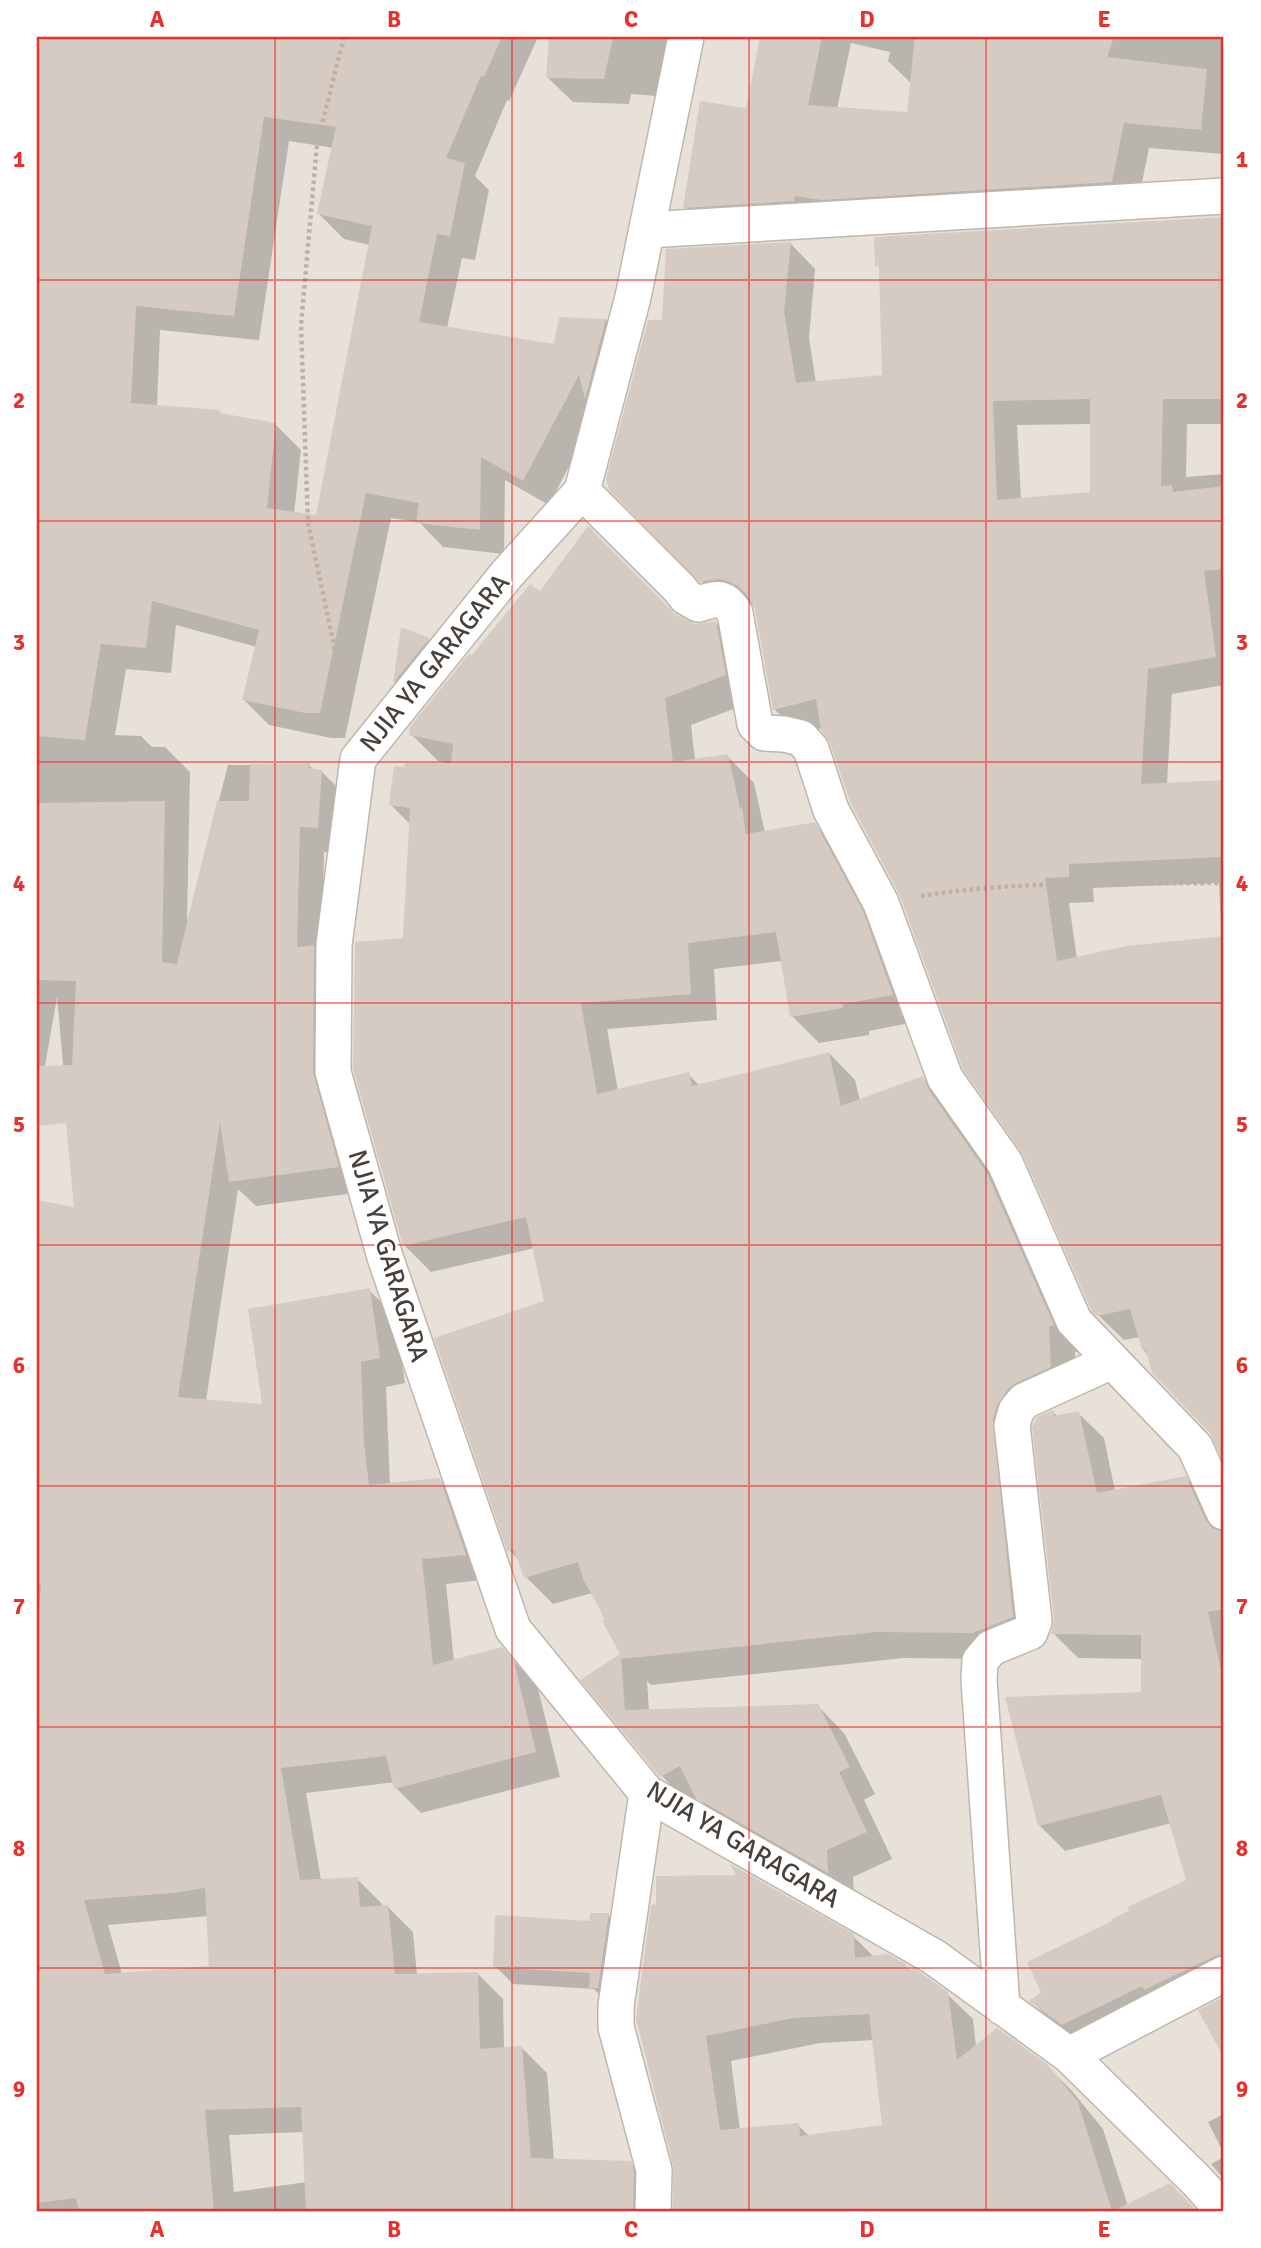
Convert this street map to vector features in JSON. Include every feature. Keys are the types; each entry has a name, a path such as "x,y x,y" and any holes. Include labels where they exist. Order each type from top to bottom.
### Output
{"street":[{"name":"NJIA YA GARAGARA","path":"686,37 633,297 582,491 507,574 358,759 334,945 333,1072 385,1257 513,1629 648,1793 934,1957 1069,2055 1224,2211"},
{"path":"647,230 1224,197"},
{"path":"582,491 686,597 698,604 718,598 729,603 735,613 755,724 764,733 801,738 811,749 831,810 881,903 946,1078 1005,1163 1074,1321 1195,1447 1224,1512"},
{"path":"1002,2007 979,1680 980,1661 991,1648 1030,1632 1034,1621 1012,1425 1024,1401 1112,1361"},
{"path":"648,1793 616,2007 616,2027 654,2170 653,2211"},
{"path":"1069,2055 1224,1974"}],"path":[{"path":"344,37 317,144 300,325 308,523 358,759"},
{"path":"881,903 952,891 1045,885 1224,883"}],"shaded area":[{"path":"37,37 1224,37 1224,2211 37,2211"}],"building":[{"path":"37,37 502,37 484,77 481,76 446,158 465,163 450,236 437,234 419,322 554,344 559,317 606,319 585,399 579,375 523,481 481,457 480,530 416,523 419,503 366,493 320,713 305,713 242,700 259,630 152,601 146,648 101,644 85,740 37,736","holes":["264,117 336,127 317,214 372,226 316,515 267,508 276,423 220,413 220,410 131,403 136,306 234,316"]},
{"path":"549,37 613,37 604,79 546,78"},
{"path":"760,37 822,37 808,105 907,112 915,37 1114,37 1107,57 1207,69 1201,130 1124,123 1112,182 822,200 795,196 794,201 683,208 700,101 746,108"},
{"path":"1224,217 1224,399 1163,399 1161,486 1172,485 1173,492 1224,486 1224,569 1204,571 1216,657 1148,669 1141,784 1224,780 1224,857 1069,864 1069,877 1045,878 1057,961 1127,946 1224,936 1224,1463 1210,1433 1152,1373 1130,1309 1097,1316 1091,1310 1023,1155 963,1069 900,896 850,802 830,743 821,730 816,699 773,710 755,609 747,595 728,581 718,579 699,582 609,490 606,478 648,320 662,320 666,249 791,242 784,312 796,383 882,375 879,266 875,266 874,237","holes":["1090,399 1090,492 997,500 993,401"]},
{"path":"588,526 675,614 695,624 716,621 726,675 665,698 673,762 728,754 746,834 815,822 863,911 893,995 843,1004 843,1008 790,1017 776,932 688,943 691,994 581,1003 597,1094 689,1072 692,1086 829,1052 841,1106 923,1076 929,1090 987,1173 1054,1325 1049,1326 1051,1367 1009,1388 997,1405 993,1420 1013,1617 973,1633 876,1632 622,1659 621,1656 625,1710 818,1704 850,1767 839,1772 867,1832 827,1850 828,1873 696,1798 680,1766 660,1777 580,1680 620,1654 602,1621 605,1619 583,1579 578,1562 524,1578 514,1550 507,1551 434,1338 544,1301 526,1217 403,1246 353,1069 355,942 403,938 410,808 389,805 394,766 404,767 405,763 451,763 453,744 409,735 410,727 530,584 540,591"},
{"path":"401,627 430,638 393,683"},
{"path":"310,763 309,768 322,770 318,828 300,827 297,947 314,945 313,1072 339,1167 229,1182 220,1122 178,1397 262,1404 248,1309 370,1288 380,1358 361,1362 364,1443 369,1485 440,1478 466,1555 422,1559 433,1665 502,1647 514,1662 536,1752 394,1789 386,1756 281,1768 300,1880 358,1877 360,1907 388,1905 395,1974 478,1972 480,2049 522,2046 531,2158 631,2161 634,2172 633,2211 306,2211 301,2107 205,2110 214,2211 79,2211 76,2198 37,2203 37,1632 41,1585 37,1585 37,1200 74,1207 66,1123 37,1126 37,1066 72,1065 76,981 37,980 37,803 165,801 162,962 177,964 217,801 249,801 250,764","holes":["205,1888 209,1966 105,1974 84,1900"]},
{"path":"1053,1410 1054,1416 1079,1411 1097,1493 1186,1476 1206,1521 1213,1529 1224,1532 1224,1609 1208,1612 1224,1683 1224,1954 1144,1990 1142,1986 1062,2025 1029,2001 1041,1992 1027,1962 1112,1921 1111,1919 1129,1911 1128,1907 1186,1880 1161,1795 1038,1826 1005,1697 1141,1692 1141,1635 1051,1634 1054,1619 1032,1427 1037,1417"},
{"path":"730,1864 854,1934 855,1958 887,1954 906,1964 907,1971 915,1969 948,1992 957,2060 997,2028 1047,2064 1078,2102 1112,2211 673,2211 673,2165 636,2019 651,1905 656,1904 656,1876 736,1875","holes":["869,2014 882,2125 800,2136 799,2123 720,2130 706,2036 793,2018"]},
{"path":"590,1913 609,1913 598,1988 589,1988 590,1973 493,1967 495,1915 590,1921"},
{"path":"1224,1997 1224,2058 1198,2010"},
{"path":"1170,2183 1197,2211 1113,2211"}]}
